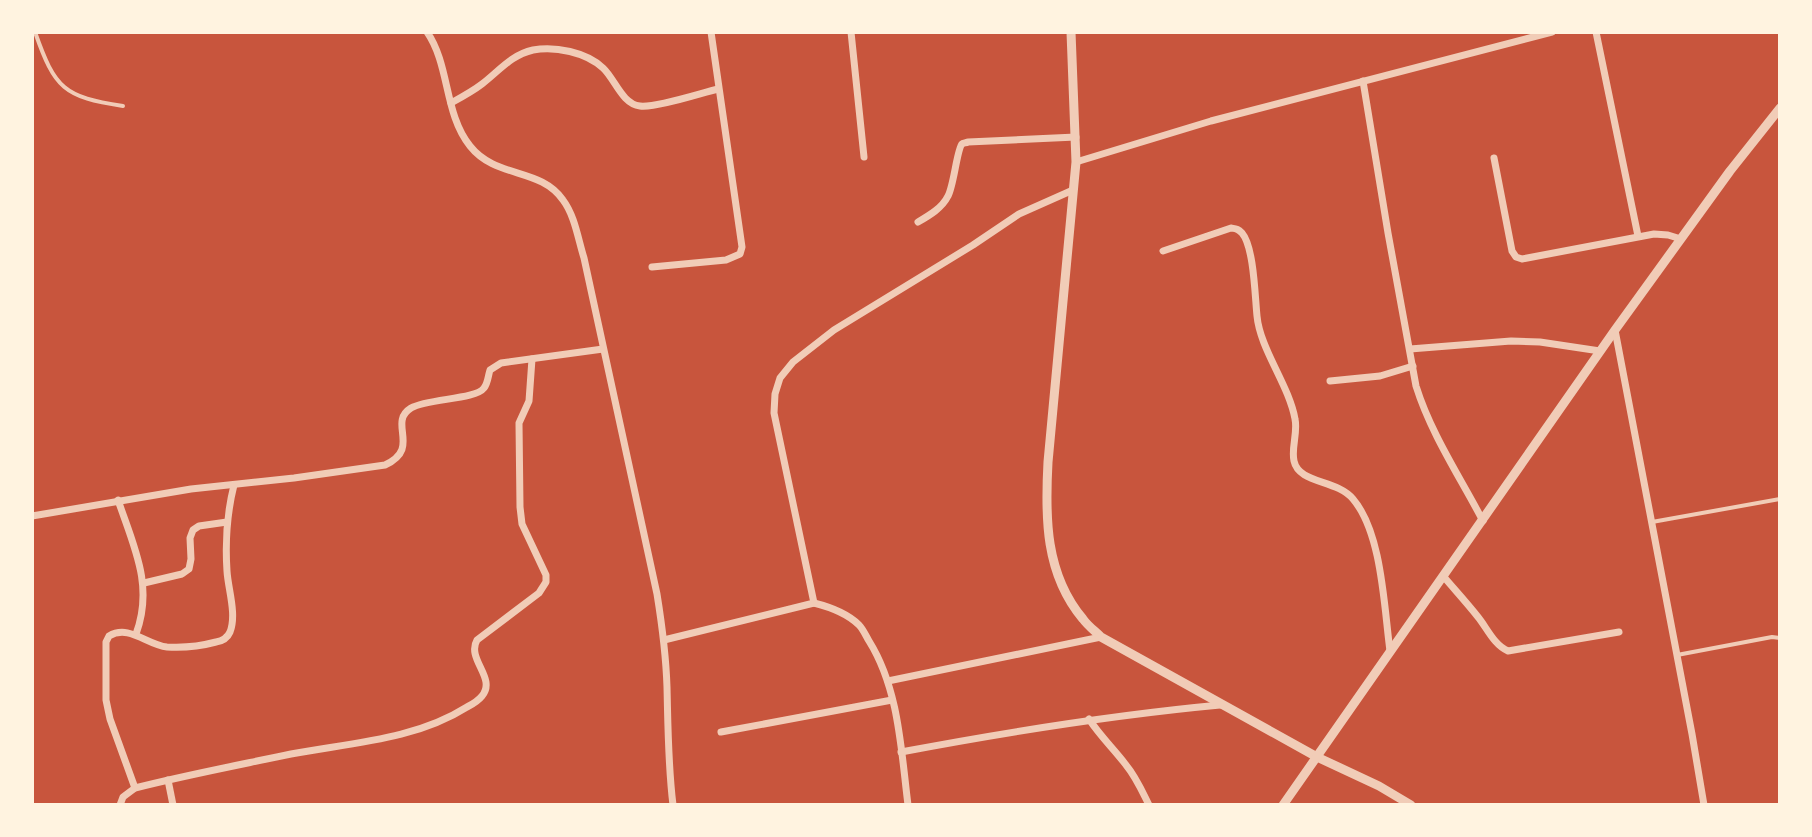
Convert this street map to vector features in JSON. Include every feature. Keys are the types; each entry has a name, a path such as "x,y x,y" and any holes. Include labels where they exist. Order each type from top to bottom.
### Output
{"street":[{"path":"427,32 437,51 451,103 467,143 479,157 494,166 548,185 564,201 573,222 584,258 657,594 664,640 673,805"},
{"path":"652,267 726,260 740,254 742,247 711,32"},
{"path":"851,32 864,157"},
{"path":"1071,32 1076,162 1045,508 1048,538 1066,592 1082,618 1101,637 1220,705 1411,805"},
{"path":"1076,162 1211,121 1534,34 1552,32"},
{"path":"1596,32 1638,236"},
{"path":"451,103 485,82 512,59 532,50 556,49 578,54 602,67 628,102 638,107 718,89"},
{"path":"1363,81 1388,233 1422,406 1483,521"},
{"path":"1283,805 1600,351 1730,171 1780,108"},
{"path":"918,222 937,210 947,199 954,183 962,144 1076,137"},
{"path":"1494,158 1512,251 1516,257 1522,259 1654,234 1681,239"},
{"path":"814,603 774,413 780,378 793,362 834,330 1019,214 1073,190"},
{"path":"1163,251 1231,228 1243,234 1253,269 1260,332 1296,422 1294,462 1298,471 1307,477 1337,486 1352,497 1362,511 1377,556 1390,653"},
{"path":"1615,330 1704,805"},
{"path":"1410,349 1511,341 1600,351"},
{"path":"32,516 118,500 385,465 400,455 404,446 401,421 409,409 478,392 487,384 494,366 603,349"},
{"path":"120,805 123,797 135,788 245,763 404,733 434,724 481,698 487,684 475,656 474,644 539,593 546,582 546,575 522,524 520,507 519,423 529,401 532,359"},
{"path":"1330,381 1380,376 1413,366"},
{"path":"135,788 106,700 106,642 114,633 136,634 166,647 209,644 226,638 231,625 227,522 234,485"},
{"path":"118,500 144,583 142,619 136,634"},
{"path":"144,583 182,574 189,569 193,530 199,526 227,522"},
{"path":"1444,577 1502,649 1508,651 1619,632"},
{"path":"664,640 814,603 833,608 859,625 888,681 908,805"},
{"path":"888,681 1101,637"},
{"path":"721,732 892,700"},
{"path":"901,752 1089,719 1220,705"},
{"path":"1089,719 1131,772 1149,805"},
{"path":"168,780 173,805"}],"lane":[{"path":"33,32 51,72 61,85 83,99 123,106"},
{"path":"1652,522 1780,499"},
{"path":"1677,655 1780,638"}]}
